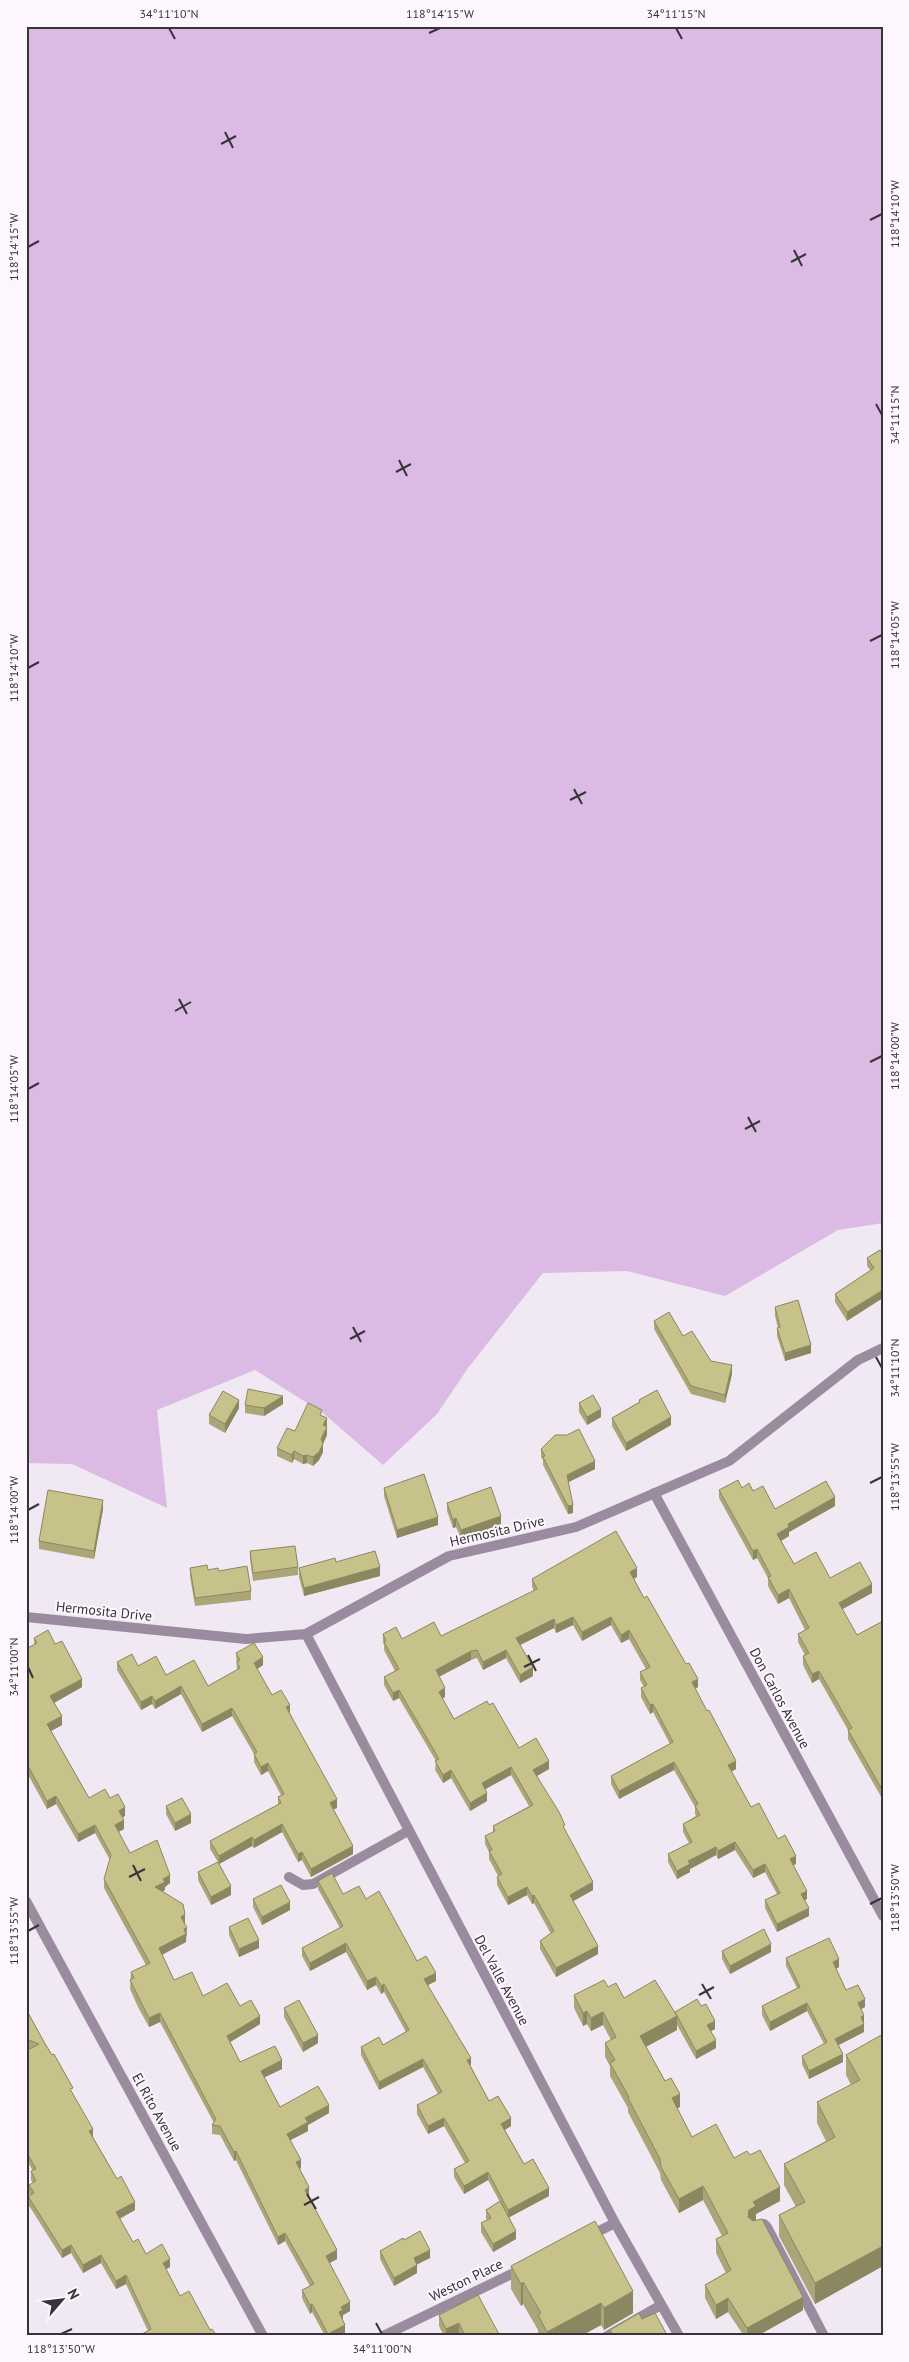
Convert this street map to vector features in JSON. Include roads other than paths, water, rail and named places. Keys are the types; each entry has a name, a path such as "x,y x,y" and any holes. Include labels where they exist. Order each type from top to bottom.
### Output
{"street":[{"name":"Hermosita Drive","path":"26,1617 246,1640 306,1634 449,1556 576,1527 729,1461 858,1360 883,1348"},
{"name":"Don Carlos Avenue","path":"654,1493 883,1916"},
{"name":"Del Valle Avenue","path":"306,1634 615,2223 679,2336"},
{"path":"289,1877 303,1885 313,1884 408,1831"},
{"name":"El Rito Avenue","path":"26,1901 263,2336"},
{"path":"580,2240 615,2223"},
{"path":"754,2228 764,2224 767,2227 824,2336"},
{"name":"Weston Place","path":"383,2336 535,2262"},
{"path":"607,2336 661,2305"}]}
